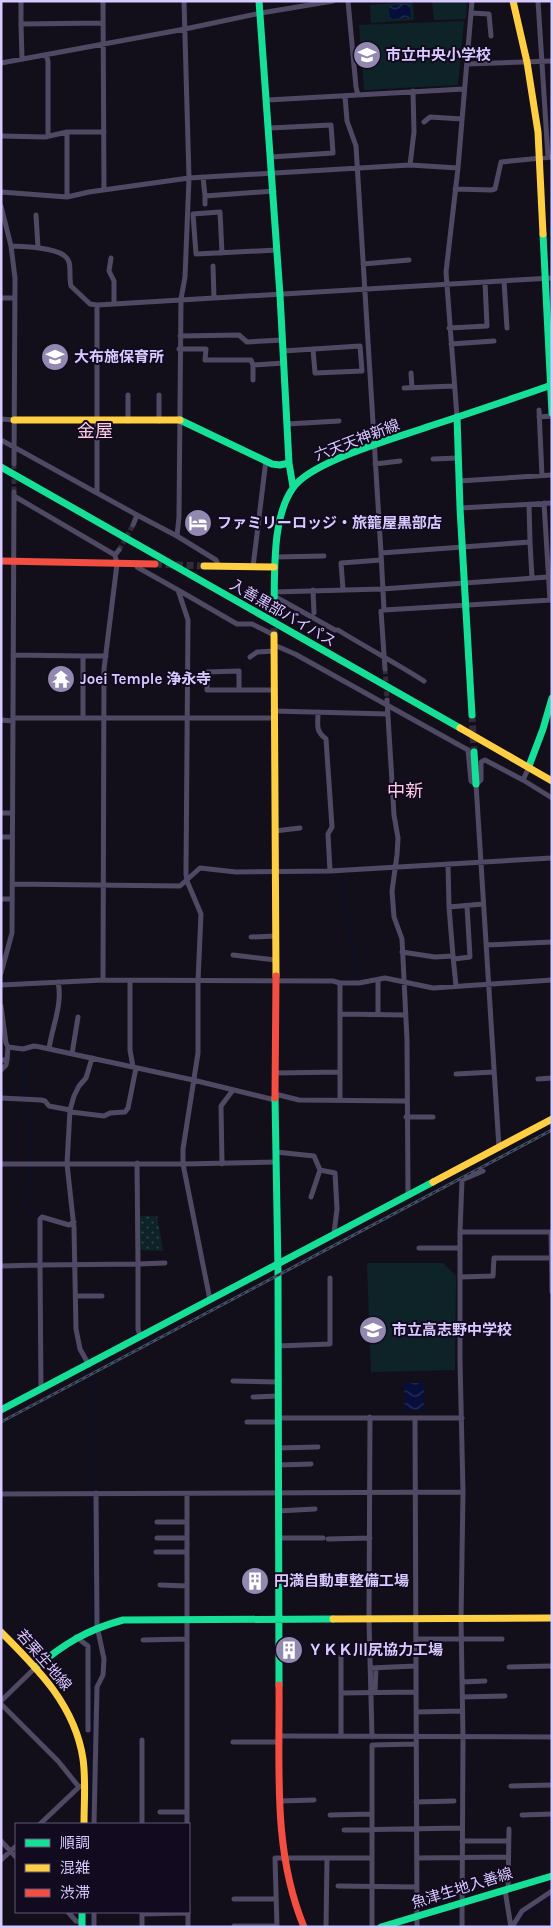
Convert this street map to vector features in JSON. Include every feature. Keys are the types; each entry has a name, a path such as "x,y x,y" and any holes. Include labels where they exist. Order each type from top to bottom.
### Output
{"main road":[{"path":"259,1 262,13 270,128 289,463 293,487"},
{"path":"513,1 527,62 538,132 548,278 552,414"},
{"name":"六天天神新線","path":"274,606 274,557 280,517 293,487 315,469 349,454 551,385"},
{"path":"457,417 460,508 472,715"},
{"path":"14,420 179,420 280,466 289,463"},
{"name":"入善黒部バイパス","path":"1,467 377,682 529,766 552,781"},
{"path":"1,561 155,564"},
{"path":"204,566 274,567"},
{"path":"274,635 280,1824 283,1858 297,1911 304,1927"},
{"path":"529,766 552,698"},
{"path":"474,752 476,784"},
{"path":"1,1410 552,1119"},
{"path":"36,1668 75,1636 97,1626 122,1620 552,1618"},
{"name":"若栗生地線","path":"1,1632 36,1668 60,1697 76,1730 83,1759 84,1823"},
{"name":"魚津生地入善線","path":"381,1927 552,1876"}],"street":[{"path":"21,1 22,59"},
{"path":"103,1 104,190"},
{"path":"177,536 179,517 179,349 181,299 185,277 189,178 184,1"},
{"path":"1,63 333,1"},
{"path":"348,1 358,95"},
{"path":"457,417 446,285 472,1"},
{"path":"456,189 495,189 501,162 550,157 538,1"},
{"path":"471,13 489,14 491,36"},
{"path":"21,24 103,23"},
{"path":"46,55 48,61 48,136"},
{"path":"467,64 552,61"},
{"path":"268,100 464,89"},
{"path":"410,166 414,132 413,92"},
{"path":"544,93 552,92"},
{"path":"345,96 347,121 356,146 358,168 381,553 384,610 381,611 385,670"},
{"path":"424,122 430,117 462,119"},
{"path":"270,128 331,125 333,153 271,157"},
{"path":"1,136 48,136 67,132 104,132"},
{"path":"67,132 67,197"},
{"path":"1,192 67,197 189,178 410,166 458,168"},
{"path":"203,178 205,204"},
{"path":"205,196 274,191"},
{"path":"1,206 11,246 15,278 14,464"},
{"path":"222,253 220,212 193,214 196,254 222,253 277,250"},
{"path":"36,215 38,248"},
{"path":"11,246 38,248 63,254 69,260 71,286 90,304 97,305 548,278"},
{"path":"111,258 110,270 114,281 114,304"},
{"path":"363,264 409,260"},
{"path":"213,266 214,298"},
{"path":"504,281 507,328"},
{"path":"449,328 487,326 485,282"},
{"path":"1,298 14,298"},
{"path":"97,305 97,492"},
{"path":"180,336 239,335 247,342 282,340"},
{"path":"451,344 494,341"},
{"path":"283,351 312,349 360,346 362,371 316,373 312,349"},
{"path":"179,349 206,349 205,360 251,360 253,380"},
{"path":"253,365 284,363"},
{"path":"411,373 412,388"},
{"path":"404,388 454,386"},
{"path":"128,395 128,420"},
{"path":"158,421 159,395"},
{"path":"539,410 542,476"},
{"path":"539,417 552,414"},
{"path":"1,420 14,420"},
{"path":"287,424 339,421"},
{"path":"1,440 137,516 177,536 216,560 219,566"},
{"path":"433,460 458,458"},
{"path":"253,567 266,460"},
{"path":"375,464 400,462"},
{"path":"459,481 552,475"},
{"path":"1,973 12,933 14,494 117,552 106,656 103,980"},
{"path":"460,508 552,502"},
{"path":"384,610 551,600 544,503"},
{"path":"529,504 532,578"},
{"path":"133,525 137,516"},
{"path":"381,553 530,542"},
{"path":"274,557 324,556"},
{"path":"343,589 341,563 381,560"},
{"path":"137,564 137,567 184,592 237,624 252,624 274,635"},
{"path":"274,594 313,590 382,589 548,577"},
{"path":"178,590 188,620 187,881 201,914 198,980 198,1053 183,1149 184,1164 210,1300"},
{"path":"313,590 314,613"},
{"path":"274,594 384,658 400,665 424,681"},
{"path":"250,657 257,652 274,648 295,654 387,703 438,735 468,750 471,781 476,784"},
{"path":"14,655 106,656"},
{"path":"83,656 83,718"},
{"path":"239,690 239,671 208,672 207,690 239,690 274,690"},
{"path":"387,703 394,815 398,838 398,855 392,891 394,917 402,939 406,1015 408,1194"},
{"path":"1,720 83,718 188,719 318,712 388,714"},
{"path":"318,712 317,729 326,739 332,827 328,834 330,871"},
{"path":"476,784 482,780 481,762 485,760 552,798"},
{"path":"523,780 529,766"},
{"path":"476,784 499,1148"},
{"path":"1,813 12,813"},
{"path":"275,831 300,828"},
{"path":"1,837 12,837"},
{"path":"12,884 180,886 200,868 236,872 330,871 552,858"},
{"path":"448,864 449,907 456,986"},
{"path":"1,899 12,899"},
{"path":"449,907 483,904"},
{"path":"402,952 435,957 470,957 467,906"},
{"path":"251,937 276,936"},
{"path":"486,945 552,942"},
{"path":"233,955 276,960"},
{"path":"1,985 103,980 333,981 360,984 385,978 433,988 552,980"},
{"path":"378,980 378,1014"},
{"path":"1,1098 46,1101 49,1106 104,1116 110,1113 125,1112 128,1108 135,1067 130,1050 130,981"},
{"path":"49,1049 58,1010 60,989 58,982"},
{"path":"340,983 340,1100"},
{"path":"1,1006 6,1044 8,1046 4,1060 6,1065 1,1070"},
{"path":"340,1014 406,1015"},
{"path":"72,1054 78,1017"},
{"path":"8,1046 23,1049 34,1046 233,1090 275,1097 299,1100 406,1100"},
{"path":"89,1365 80,1349 76,1330 74,1222 67,1164 70,1111 76,1091 86,1078 92,1058"},
{"path":"276,1073 340,1072"},
{"path":"456,1074 494,1072"},
{"path":"538,1078 552,1078"},
{"path":"222,1164 221,1106 233,1090"},
{"path":"406,1117 433,1117"},
{"path":"276,1152 314,1156 320,1170 311,1197"},
{"path":"1,1164 222,1164 276,1162"},
{"path":"137,1163 138,1329 140,1336"},
{"path":"320,1170 335,1173 337,1210 334,1234"},
{"path":"462,1927 463,1737 461,1619 463,1492 460,1232 462,1180 483,1171"},
{"path":"41,1390 40,1219 69,1225 74,1222"},
{"path":"460,1232 551,1232 552,1292"},
{"path":"419,1248 460,1248"},
{"path":"460,1276 493,1276 494,1258 551,1258"},
{"path":"1,1266 165,1263"},
{"path":"278,1346 330,1344 330,1278"},
{"path":"76,1296 102,1296"},
{"path":"233,1381 278,1382"},
{"path":"253,1397 278,1396"},
{"path":"247,1422 370,1417 462,1418"},
{"path":"370,1417 369,1620 373,1668 372,1737"},
{"path":"415,1418 417,1927"},
{"path":"278,1448 318,1447"},
{"path":"278,1465 311,1464"},
{"path":"1,1494 463,1492"},
{"path":"94,1823 96,1687 103,1675 104,1659 97,1626 96,1493"},
{"path":"187,1494 188,1823"},
{"path":"278,1511 315,1509"},
{"path":"157,1522 187,1522"},
{"path":"157,1538 187,1538"},
{"path":"279,1538 370,1538"},
{"path":"156,1552 187,1552"},
{"path":"279,1580 308,1580"},
{"path":"160,1586 187,1586"},
{"path":"75,1636 88,1646 88,1730"},
{"path":"416,1639 502,1639"},
{"path":"143,1640 187,1640"},
{"path":"341,1656 341,1736"},
{"path":"373,1668 416,1666"},
{"path":"509,1667 552,1666"},
{"path":"36,1668 1,1702 82,1786 41,1823"},
{"path":"462,1682 486,1681"},
{"path":"341,1693 416,1692"},
{"path":"462,1697 505,1696"},
{"path":"416,1712 462,1711"},
{"path":"76,1730 95,1729"},
{"path":"233,1742 341,1736 552,1737"},
{"path":"142,1740 142,1823"},
{"path":"372,1927 372,1744 416,1744"},
{"path":"511,1786 552,1785"},
{"path":"280,1800 314,1800"},
{"path":"416,1802 454,1800"},
{"path":"160,1812 187,1812"},
{"path":"330,1815 372,1814"},
{"path":"522,1815 552,1814"},
{"path":"344,1830 462,1828"},
{"path":"509,1829 507,1890 512,1927"},
{"path":"1,1841 15,1856"},
{"path":"462,1841 508,1841"},
{"path":"1,1860 15,1847"},
{"path":"417,1858 508,1857"},
{"path":"234,1926 277,1927 276,1858 372,1858"},
{"path":"326,1927 327,1858"},
{"path":"338,1886 416,1887"},
{"path":"512,1927 522,1911 552,1891"},
{"path":"234,1899 276,1899"},
{"path":"69,1913 76,1921 82,1924"},
{"path":"94,1913 94,1927"},
{"path":"142,1927 142,1913 188,1913 188,1927"}],"green space":[{"path":"432,1 467,1 466,19 434,20"},
{"path":"413,2 414,20 371,23 370,5"},
{"path":"464,21 458,85 364,90 359,25"},
{"path":"139,1216 157,1216 163,1251 140,1250"},
{"path":"367,1263 443,1263 456,1276 455,1370 371,1372"}],"water":[{"path":"410,4 411,18 390,19 389,6"},
{"path":"404,1383 424,1383 424,1410 405,1410"}],"waterway":[{"path":"339,876 359,980"},
{"path":"22,1052 23,1096"},
{"path":"24,1100 32,1132 31,1163"},
{"path":"31,1167 25,1204 30,1210 44,1215"},
{"path":"74,1330 76,1341"},
{"path":"80,1354 85,1364"},
{"path":"88,1369 93,1380 92,1492"},
{"path":"92,1496 94,1627"},
{"path":"90,1823 94,1633"},
{"path":"516,1925 524,1914 552,1896"},
{"path":"89,1913 89,1927"}],"tunnel":[{"path":"14,464 14,492"},
{"path":"119,550 133,525"},
{"path":"155,564 204,566"},
{"path":"274,606 274,635"},
{"path":"385,669 387,700"},
{"path":"472,715 474,752"}],"railway":[{"path":"1,1422 552,1130"}],"traffic: fast":[{"path":"259,1 280,295 289,463 293,487"},
{"path":"543,234 552,413"},
{"path":"274,606 276,545 281,514 293,488 303,478 317,469 356,451 552,385"},
{"path":"457,417 460,508 472,715"},
{"path":"180,420 272,464 289,463"},
{"path":"1,467 460,728"},
{"path":"529,766 552,698"},
{"path":"474,752 476,784"},
{"path":"275,1098 278,1271 279,1685"},
{"path":"1,1410 433,1182"},
{"path":"35,1668 76,1639 98,1628 123,1620 333,1619"},
{"path":"381,1927 552,1876"},
{"path":"82,1913 82,1927"}],"traffic: slow":[{"path":"513,1 527,62 538,132 543,234"},
{"path":"14,420 180,420"},
{"path":"204,566 274,567"},
{"path":"274,635 276,976"},
{"path":"460,728 552,781"},
{"path":"433,1182 552,1119"},
{"path":"333,1619 552,1618"},
{"path":"1,1632 41,1674 72,1721 83,1759 85,1783 84,1823"}],"traffic: jam":[{"path":"1,561 155,564"},
{"path":"275,1098 276,976"},
{"path":"279,1685 279,1777 282,1838 294,1898 304,1927"}],"place":[{"name":"市立中央小学校","path":"367,55"},
{"name":"大布施保育所","path":"55,357"},
{"name":"ファミリーロッジ・旅籠屋黒部店","path":"198,523"},
{"name":"Joei Temple 浄永寺","path":"61,679"},
{"name":"市立高志野中学校","path":"373,1330"},
{"name":"円満自動車整備工場","path":"255,1581"},
{"name":"ＹＫＫ川尻協力工場","path":"289,1650"}],"district":[{"name":"金屋","path":"95,431"},
{"name":"中新","path":"405,791"}]}
